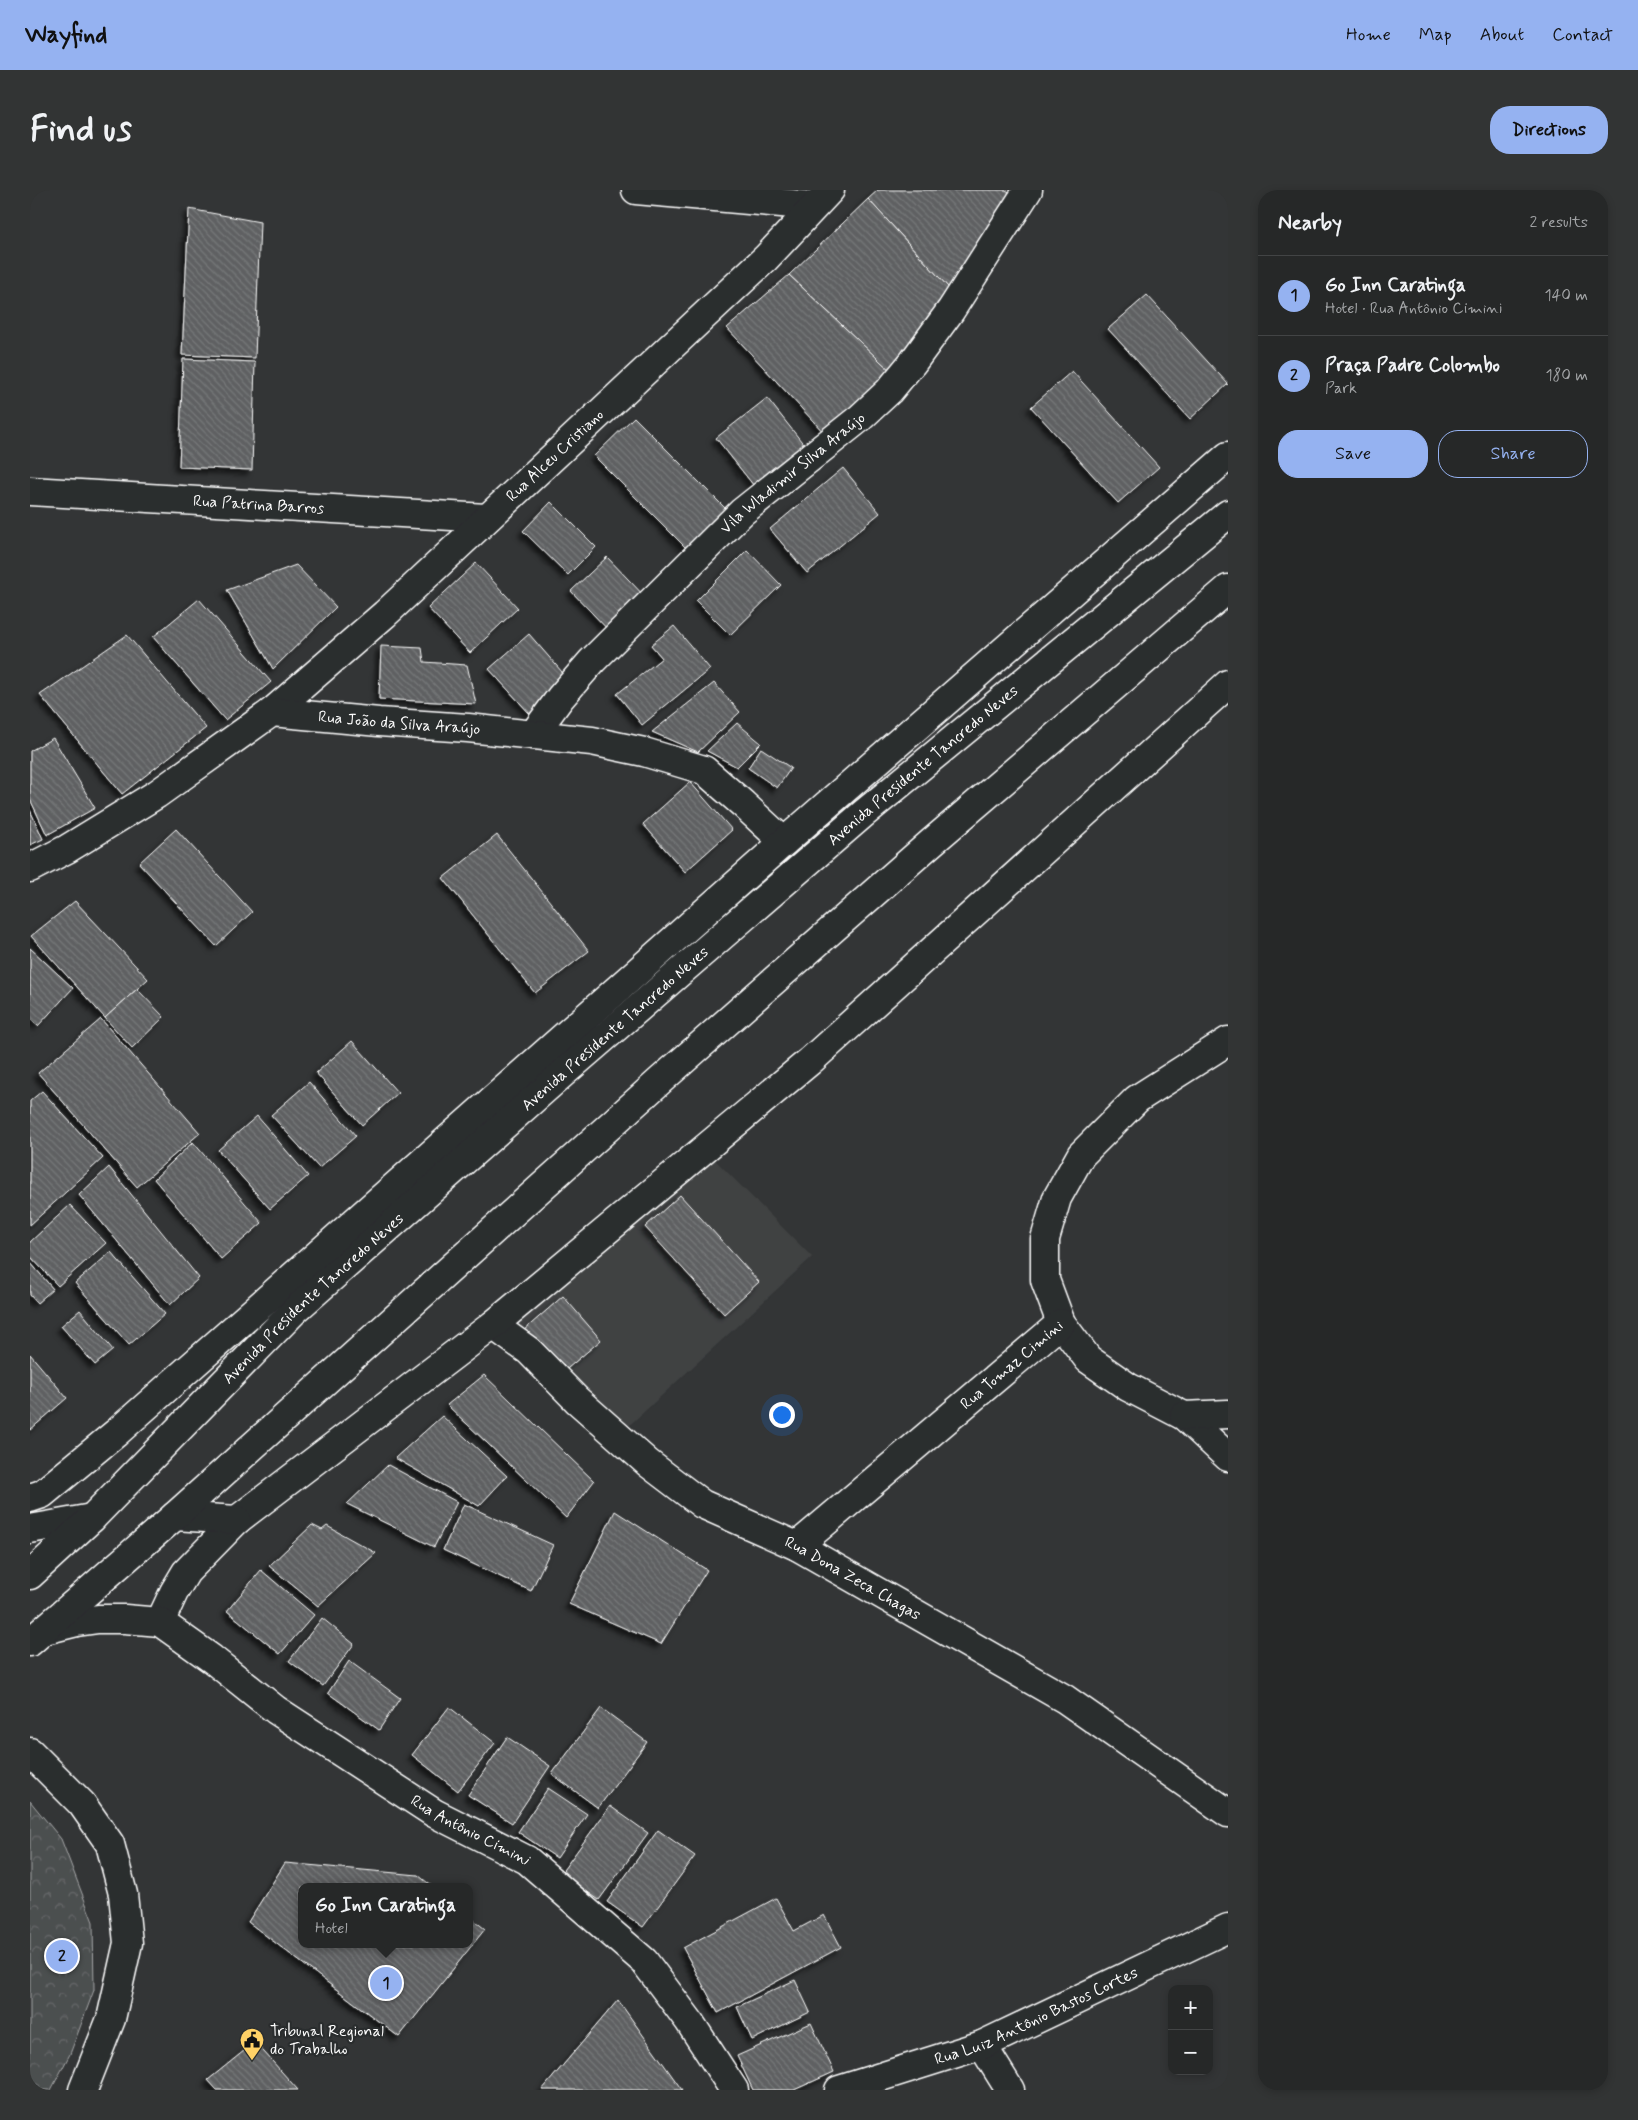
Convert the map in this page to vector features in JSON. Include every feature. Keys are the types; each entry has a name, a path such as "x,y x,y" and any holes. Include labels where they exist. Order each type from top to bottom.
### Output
{"main road":[{"path":"636,190 822,198"},
{"name":"Vila Wladimir Silva Araújo","path":"532,735 560,698 592,661 742,512 860,418 889,391 951,310 1028,190"},
{"name":"Rua Alceu Cristiano","path":"272,712 385,614 766,258 822,198"},
{"name":"Avenida Presidente Tancredo Neves","path":"30,1498 42,1494 116,1433 784,842 1228,456"},
{"name":"Rua Patrina Barros","path":"30,491 486,518"},
{"name":"Avenida Presidente Tancredo Neves","path":"30,1575 92,1518 295,1310 538,1095 863,814 1228,514"},
{"path":"37,1636 175,1516 677,1066 932,842 1228,589"},
{"path":"37,1636 77,1622 98,1619 160,1622 186,1572 237,1520 493,1325 810,1061 1228,684"},
{"path":"30,868 67,849 157,794 272,712"},
{"name":"Rua João da Silva Araújo","path":"272,712 468,728 592,741 644,752 704,770 784,842"},
{"path":"1061,1323 1044,1280 1045,1239 1057,1198 1080,1155 1137,1099 1228,1041"},
{"name":"Rua Tomaz Cimini","path":"797,1546 1061,1323 1088,1359 1128,1387 1184,1416 1228,1457"},
{"name":"Rua Dona Zeca Chagas","path":"493,1325 528,1350 577,1400 648,1464 702,1504 797,1546 1065,1699 1228,1813"},
{"path":"1184,1416 1228,1414"},
{"path":"175,1516 237,1520"},
{"path":"30,1529 92,1518"},
{"name":"Rua Antônio Cimini","path":"160,1622 212,1659 276,1710 434,1813 527,1860 644,1961 689,2021 734,2090"},
{"path":"32,1754 82,1804 110,1844 123,1894 128,1943 111,2019 83,2090"},
{"name":"Rua Luiz Antônio Bastos Cortes","path":"840,2090 982,2044 1228,1928"},
{"path":"982,2044 1010,2090"}],"shaded area":[{"path":"696,1141 812,1257 609,1444 498,1323"}],"green space":[{"path":"30,1801 61,1839 93,1922 94,1990 70,2054 51,2090 30,2090"}],"building":[{"path":"878,190 1006,190 1017,197 958,298 868,199"},
{"path":"868,199 958,298 897,377 789,275"},
{"path":"189,209 260,222 255,358 182,355"},
{"path":"789,275 897,377 826,435 727,328"},
{"path":"1147,295 1228,384 1190,419 1108,329"},
{"path":"183,359 255,362 252,470 179,467"},
{"path":"1072,371 1159,467 1118,503 1031,407"},
{"path":"767,398 809,451 758,491 716,438"},
{"path":"634,417 732,515 692,554 594,456"},
{"path":"843,468 880,513 807,573 770,529"},
{"path":"551,502 596,547 568,575 523,531"},
{"path":"747,550 781,585 730,635 696,601"},
{"path":"607,557 649,601 613,635 571,591"},
{"path":"476,563 518,608 470,653 428,608"},
{"path":"296,565 336,607 273,669 227,590"},
{"path":"199,599 271,682 225,720 153,637"},
{"path":"674,626 710,669 642,725 617,694 662,658 651,645"},
{"path":"529,634 569,680 530,714 489,669"},
{"path":"127,635 206,728 122,794 40,695"},
{"path":"381,646 422,648 424,662 467,665 476,704 379,699"},
{"path":"714,683 740,712 698,752 652,732"},
{"path":"737,723 761,743 737,767 707,751"},
{"path":"53,738 95,808 47,835 30,799 30,751"},
{"path":"761,748 791,768 777,788 748,768"},
{"path":"690,782 732,830 685,872 643,824"},
{"path":"30,810 43,839 30,845"},
{"path":"176,829 252,912 216,946 139,863"},
{"path":"497,835 589,951 535,993 443,878"},
{"path":"75,901 148,979 105,1018 31,936"},
{"path":"30,948 73,988 38,1026 30,1019"},
{"path":"137,989 164,1017 132,1048 105,1018"},
{"path":"101,1019 200,1133 137,1187 38,1073"},
{"path":"352,1041 398,1093 362,1125 316,1073"},
{"path":"309,1082 356,1136 319,1168 271,1115"},
{"path":"42,1091 103,1158 30,1225 30,1101"},
{"path":"257,1116 308,1176 270,1209 218,1150"},
{"path":"193,1142 262,1223 221,1259 154,1179"},
{"path":"109,1167 199,1278 170,1305 79,1195"},
{"path":"680,1195 759,1282 724,1314 645,1227"},
{"path":"70,1205 106,1243 58,1286 30,1256 30,1242"},
{"path":"111,1252 165,1314 129,1345 75,1283"},
{"path":"30,1262 53,1289 37,1303 30,1295"},
{"path":"563,1296 601,1340 561,1374 523,1331"},
{"path":"80,1310 113,1350 95,1365 61,1326"},
{"path":"30,1354 67,1398 30,1430"},
{"path":"484,1375 594,1481 566,1518 447,1405"},
{"path":"442,1416 507,1476 479,1506 395,1458"},
{"path":"388,1465 457,1502 434,1547 347,1504"},
{"path":"464,1504 553,1545 531,1591 443,1550"},
{"path":"615,1511 707,1570 661,1644 569,1604"},
{"path":"312,1525 322,1530 327,1526 376,1553 318,1606 269,1566"},
{"path":"261,1570 314,1615 280,1654 227,1611"},
{"path":"322,1618 354,1644 323,1686 289,1661"},
{"path":"349,1661 400,1698 379,1730 328,1693"},
{"path":"449,1707 495,1743 458,1791 412,1755"},
{"path":"601,1708 647,1742 598,1808 552,1774"},
{"path":"507,1737 550,1766 512,1823 468,1795"},
{"path":"548,1788 587,1814 557,1858 518,1832"},
{"path":"610,1806 648,1833 599,1900 561,1873"},
{"path":"658,1830 695,1856 643,1927 607,1902"},
{"path":"285,1863 418,1875 428,1883 298,1883 298,1948 470,1948 399,2037 248,1922"},
{"path":"776,1898 794,1931 824,1915 841,1947 718,2013 683,1948"},
{"path":"473,1919 485,1929 473,1944"},
{"path":"795,1980 810,2012 752,2040 737,2007"},
{"path":"618,2000 682,2090 542,2090"},
{"path":"811,2023 834,2072 794,2090 753,2090 737,2056"},
{"name":"Tribunal Regional do Trabalho","path":"255,2042 298,2090 217,2090 208,2080"}],"place":[{"name":"Praça Padre Colombo","path":"62,1956"},
{"name":"Go Inn Caratinga","path":"386,1983"},
{"name":"Tribunal Regional do Trabalho","path":"252,2061"}]}
